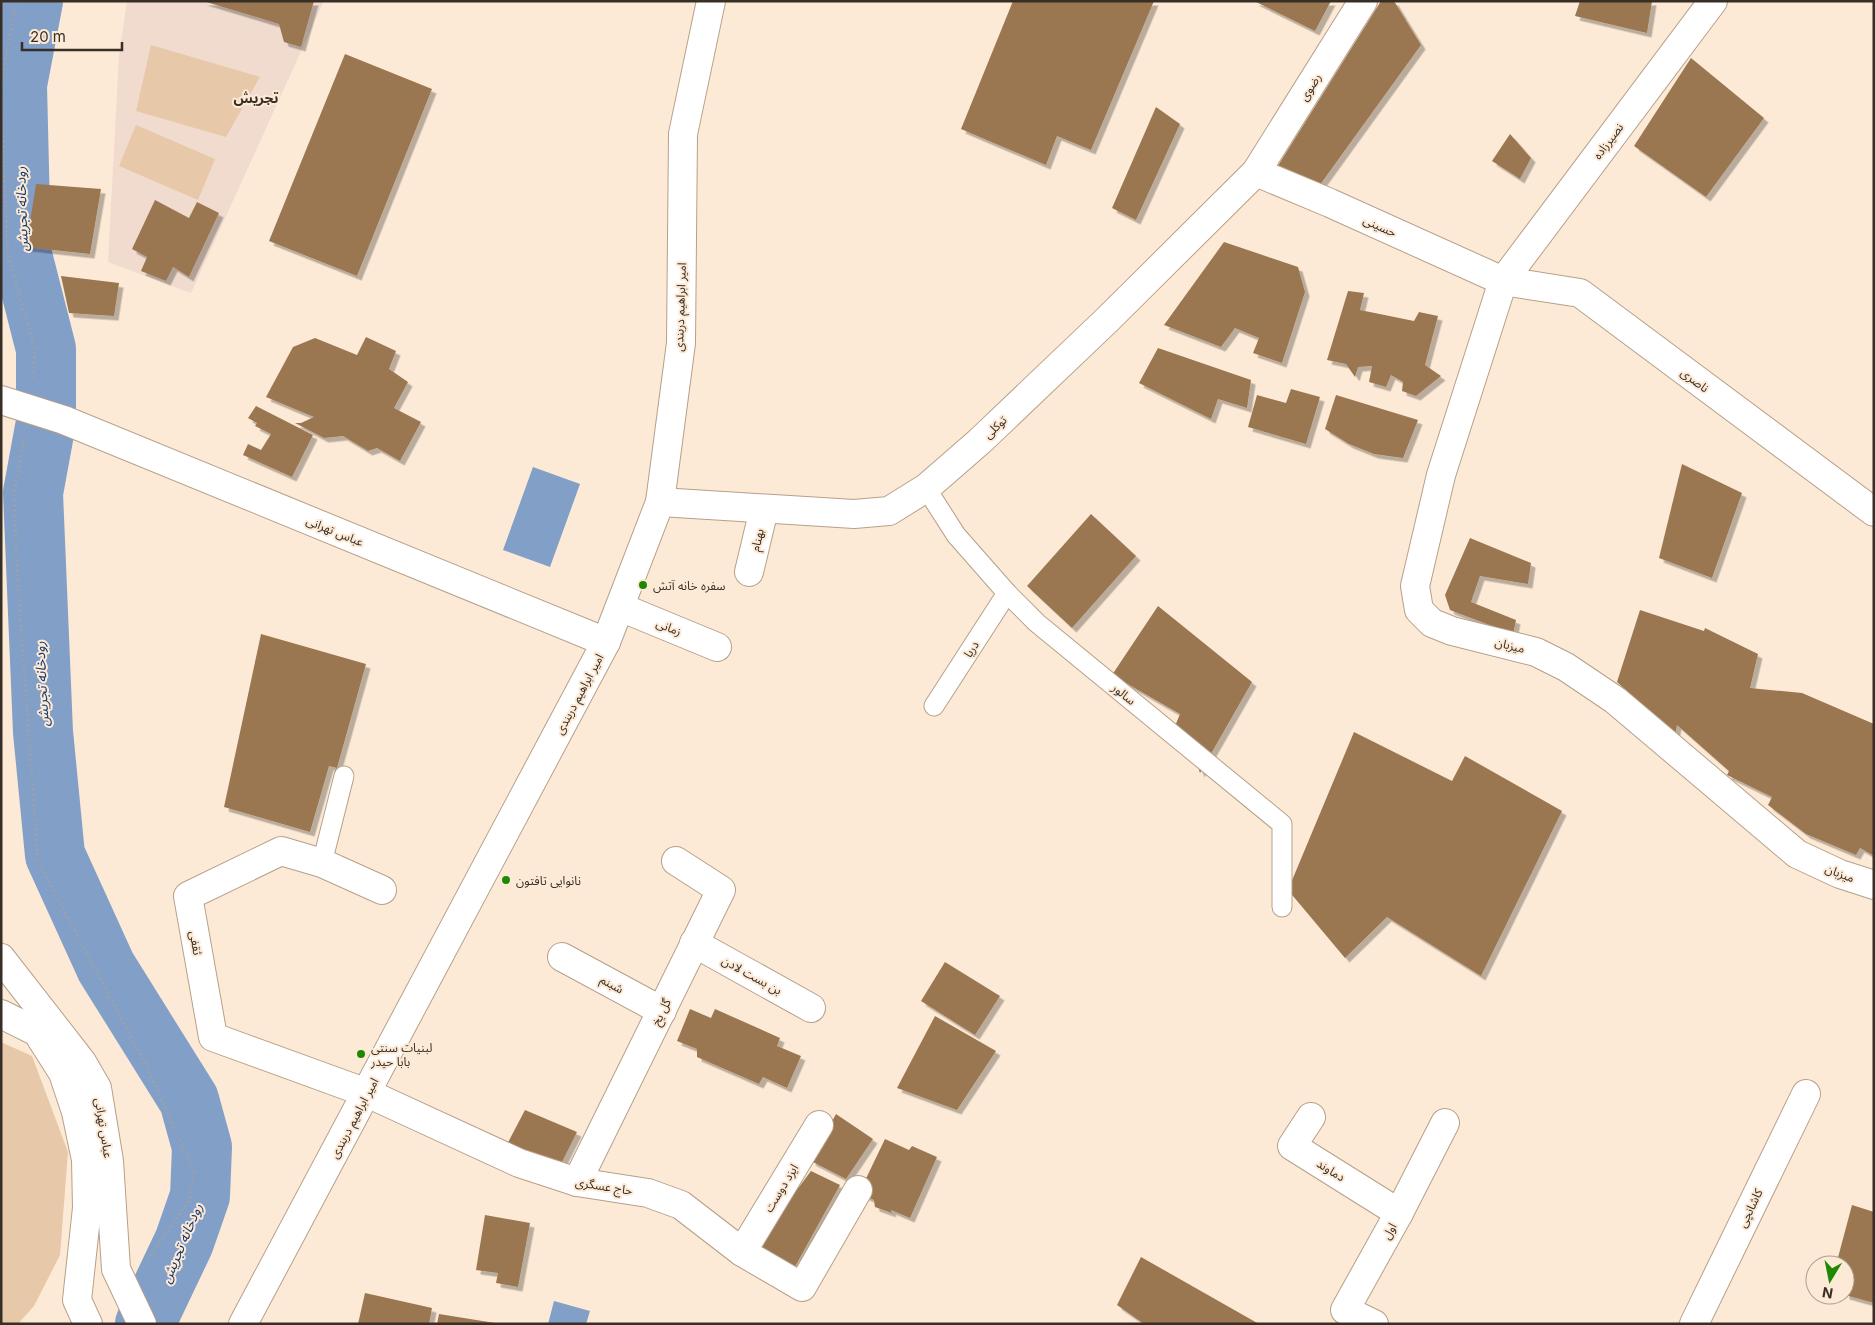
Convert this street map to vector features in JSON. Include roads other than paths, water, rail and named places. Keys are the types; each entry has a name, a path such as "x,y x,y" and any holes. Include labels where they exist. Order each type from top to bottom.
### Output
{"street":[{"name":"امیر ابراهیم دربندی","path":"243,1324 606,642 660,502 681,343 683,134 711,1"},
{"name":"رضوى","path":"1256,172 1363,1"},
{"name":"نصیرزاده","path":"1504,281 1713,1"},
{"name":"توکلی","path":"660,502 854,514 889,511 926,488 980,441 1107,320 1256,172"},
{"name":"حسینی","path":"1256,172 1504,281"},
{"name":"ناصری","path":"1504,281 1580,293 1874,512"},
{"name":"میزبان","path":"1504,281 1441,475 1415,586 1419,610 1432,622 1446,628 1536,652 1566,667 1615,700 1797,854 1840,874 1874,885"},
{"name":"عباس تهرانی","path":"1,400 64,420 606,642"},
{"name":"بهنام","path":"749,572 764,509"},
{"name":"زمانی","path":"620,607 717,646"},
{"name":"ثقفی","path":"367,1093 213,1037 188,896 281,850 322,863 382,890"},
{"name":"گل یخ","path":"577,1182 721,890 676,861"},
{"name":"بن بست لادن","path":"694,943 811,1008"},
{"name":"شبنم","path":"562,956 662,1011"},
{"name":"عباس تهرانی","path":"1,958 82,1062 97,1088 109,1161 116,1269 142,1324"},
{"name":"عباس تهرانی","path":"1,1014 37,1032 63,1073 76,1112 86,1160 87,1208 83,1312"},
{"name":"حاج عسگری","path":"367,1093 519,1163 577,1182 648,1193 681,1205 742,1252 802,1287 858,1190"},
{"name":"کاشانچی","path":"1694,1324 1806,1094"},
{"name":"دماوند","path":"1311,1117 1292,1146 1399,1213"},
{"name":"اول","path":"1374,1324 1345,1310 1399,1213 1445,1123"},
{"name":"ایزد دوست","path":"742,1252 819,1125"}],"lane":[{"name":"سالور","path":"926,488 956,535 1007,593 1037,623 1282,824 1282,907"},
{"name":"دریا","path":"934,706 1007,593"},
{"path":"322,863 344,776"}],"water":[{"path":"533,467 580,484 550,567 503,550"},
{"path":"554,1301 590,1311 586,1324 548,1324"}],"waterway":[{"name":"رودخانه تجریش","path":"33,1 17,85 21,251 46,349 46,422 33,493 43,732 55,855 106,967 189,1100 202,1147 200,1196 184,1242 145,1324"}],"place":[{"name":"سفره خانه آتش","path":"643,585"},
{"name":"نانوایی تافتون","path":"506,880"},
{"name":"لبنیات سنتی بابا حیدر","path":"361,1054"}],"district":[{"name":"تجریش","path":"256,97"}]}
